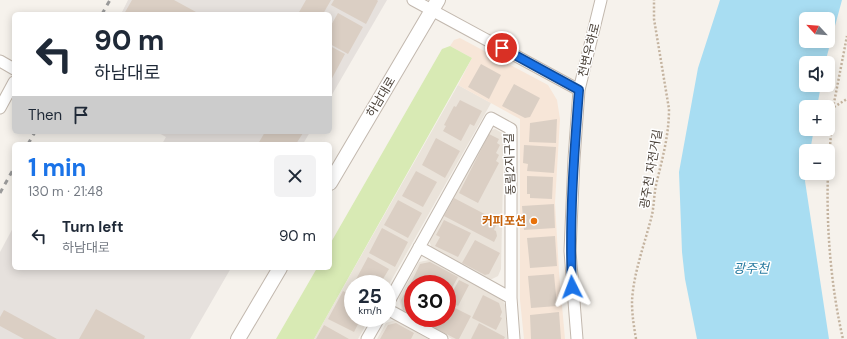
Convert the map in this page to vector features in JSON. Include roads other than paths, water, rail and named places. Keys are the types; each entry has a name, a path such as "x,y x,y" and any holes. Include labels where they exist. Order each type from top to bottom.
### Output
{"street":[{"path":"413,0 435,5 579,90"},
{"name":"천변우하로","path":"577,339 570,251 574,159 579,90 601,0"},
{"name":"하남대로","path":"332,180 435,5"},
{"path":"0,61 12,67"},
{"path":"0,108 12,86"},
{"name":"동림2지구길","path":"396,288 491,118 511,129 511,298 514,339"},
{"path":"419,247 511,298"},
{"path":"238,339 279,270"},
{"path":"396,314 442,339"},
{"path":"368,339 374,327"}],"water":[{"name":"광주천","path":"720,0 842,0 835,26 835,12 799,12 799,48 829,48 827,56 799,56 799,92 820,92 818,100 799,100 799,136 813,136 811,144 799,144 799,180 805,180 829,339 697,339 685,279 682,252 679,172 698,68"}],"railway":[{"path":"103,12 110,0"},
{"path":"29,142 34,134"},
{"path":"0,193 12,172"}],"place":[{"name":"커피포션","path":"534,221"}]}
